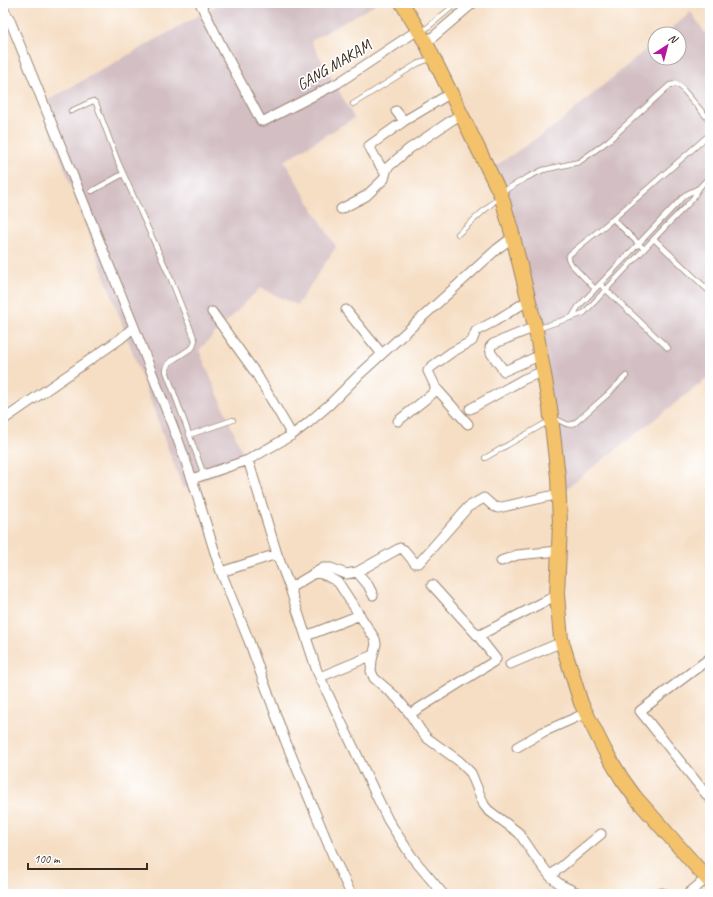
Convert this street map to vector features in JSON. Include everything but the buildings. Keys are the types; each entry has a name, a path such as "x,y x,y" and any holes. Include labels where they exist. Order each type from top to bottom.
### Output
{"main road":[{"path":"402,3 433,57 501,194 513,237 541,355 550,408 559,494 557,595 562,642 581,703 605,751 622,779 635,797 708,880"}],"street":[{"name":"GANG MAKAM","path":"200,3 261,121 264,121 338,83 473,3"},
{"path":"3,9 12,25 134,327 178,440 192,479 221,572 249,641 285,740 334,858 351,894"},
{"path":"386,173 369,146 404,121 451,93"},
{"path":"396,111 404,121"},
{"path":"341,209 366,196 384,179 387,168 409,149 461,114"},
{"path":"192,479 248,460 292,435 327,406 497,249 513,237"},
{"path":"468,424 436,388 428,371 431,367 452,352 472,341 476,331 529,300"},
{"path":"346,310 382,354"},
{"path":"212,312 257,374 292,435"},
{"path":"3,420 120,339 134,327"},
{"path":"535,328 493,344 490,347 491,352 504,371 541,355"},
{"path":"470,409 524,379 544,371"},
{"path":"398,422 432,394 436,388"},
{"path":"248,460 277,554 320,678 388,820 412,857 438,892"},
{"path":"290,588 319,570 331,568 346,574 357,572 400,548 404,550 414,563 419,563 468,506 484,498 493,506 498,508 559,494"},
{"path":"501,561 517,555 559,551"},
{"path":"221,572 277,554"},
{"path":"319,570 338,582 375,639 376,644 371,671 374,678 412,713 421,731 427,738 460,761 471,773 484,805 488,810 519,833 550,876 561,885 580,894"},
{"path":"357,572 366,582 373,595"},
{"path":"412,713 495,661 495,657 478,636 432,585"},
{"path":"478,636 557,595"},
{"path":"306,636 360,615"},
{"path":"510,664 562,642"},
{"path":"320,678 373,655"},
{"path":"710,658 640,711 710,799"},
{"path":"516,746 586,713"},
{"path":"550,876 600,834"},
{"path":"688,894 708,880"}],"lane":[{"path":"421,35 457,3"},
{"path":"353,104 417,64 433,57"},
{"path":"458,234 501,194 526,178 543,170 579,162 608,141 670,85 676,84 680,86 710,121"},
{"path":"72,111 93,101 96,103 123,174 170,276 195,340 193,347 170,362 166,371 204,475"},
{"path":"595,289 571,264 568,256 613,219 710,134"},
{"path":"92,191 123,174"},
{"path":"535,328 584,313 692,200 699,188 710,176"},
{"path":"572,317 578,307 685,195 699,188"},
{"path":"613,219 644,249"},
{"path":"654,239 710,292"},
{"path":"600,284 668,348"},
{"path":"485,458 551,420 558,420 570,426 607,395 626,376"},
{"path":"189,435 233,420"}],"shaded area":[{"path":"221,3 378,3 311,41 354,118 284,161 336,247 297,305 260,288 199,350 246,461 183,489 41,104"},
{"path":"691,12 710,40 710,376 559,494 543,321 491,169 556,125 647,49 647,66 687,66 687,26 674,26"}]}
